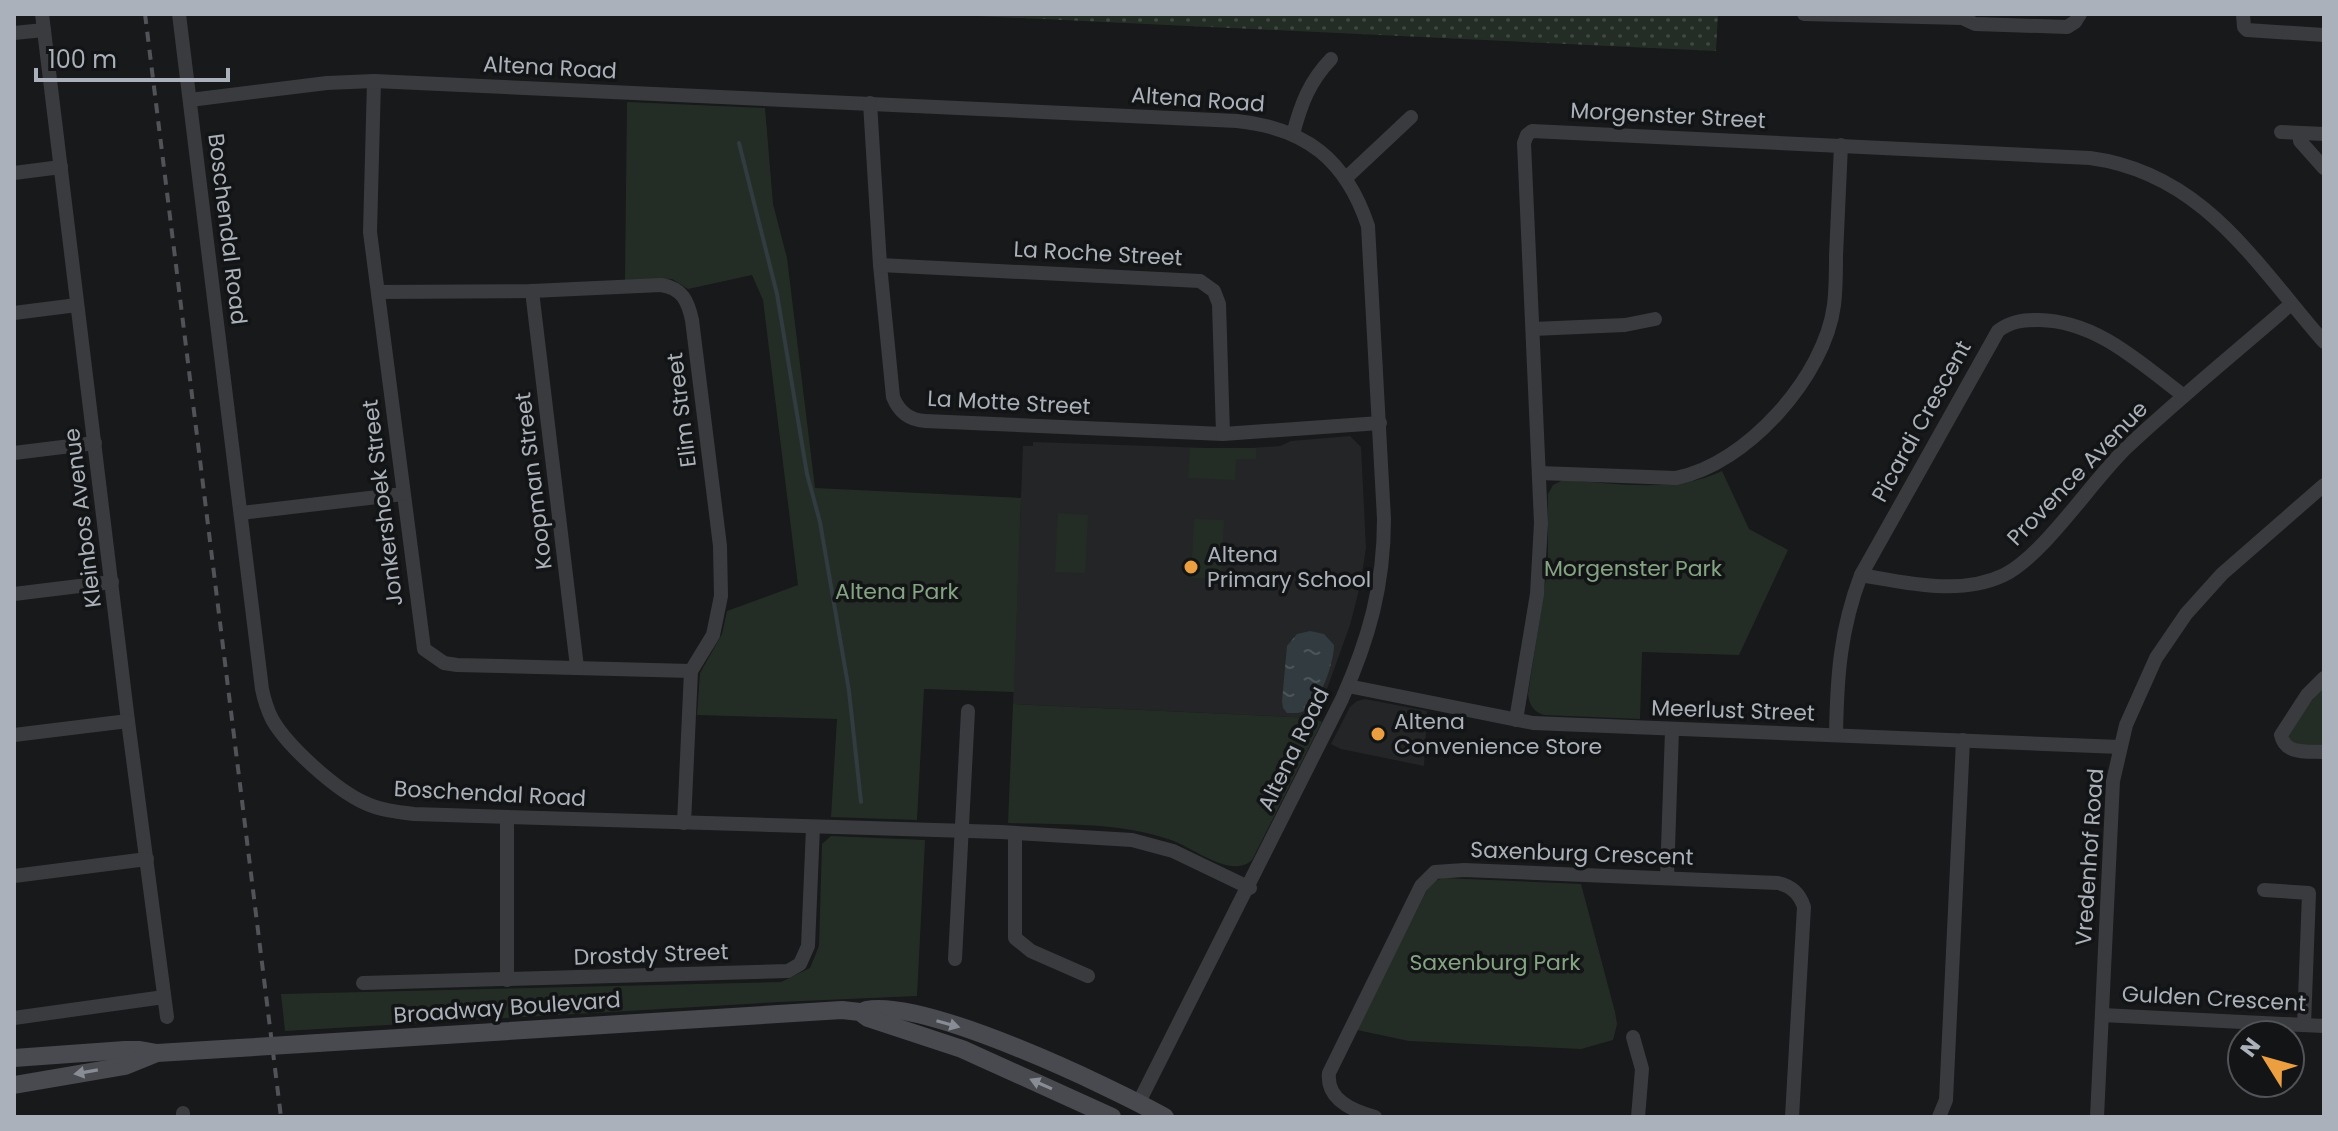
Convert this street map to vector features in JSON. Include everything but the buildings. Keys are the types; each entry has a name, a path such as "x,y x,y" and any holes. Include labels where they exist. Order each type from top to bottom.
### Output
{"main road":[{"name":"Broadway Boulevard","path":"14,1058 140,1050 157,1053 870,1009 966,1029 1139,1102 1165,1117"},
{"name":"Broadway Boulevard","path":"860,1012 868,1018 962,1049 1112,1117"},
{"name":"Broadway Boulevard","path":"14,1085 125,1066 157,1053"}],"street":[{"name":"Kleinbos Avenue","path":"42,14 167,1017"},
{"name":"Boschendal Road","path":"179,14 262,689 266,705 280,731 322,774 350,796 368,805 414,814 1015,833 1144,842 1173,851 1250,888"},
{"path":"1804,14 1962,16 1975,24 2067,27 2080,14"},
{"path":"2243,14 2247,30 2324,35"},
{"path":"14,33 44,30"},
{"path":"1293,134 1303,97 1331,59"},
{"name":"Altena Road","path":"190,100 327,83 374,81 1237,121 1263,124 1293,134 1328,157 1359,199 1368,226 1384,519 1382,577 1372,619 1348,686 1250,888 1139,1102"},
{"name":"Jonkershoek Street","path":"374,81 369,208 424,649 444,663 457,665 691,671"},
{"name":"La Motte Street","path":"870,103 880,265 893,397 901,411 912,418 1223,434 1380,423"},
{"path":"1346,178 1411,117"},
{"name":"Morgenster Street","path":"1516,720 1537,594 1541,523 1524,143 1530,132 2090,158 2141,170 2175,186 2204,208 2324,342"},
{"path":"2281,132 2324,134"},
{"path":"2299,133 2300,141 2324,168"},
{"path":"1539,473 1676,478 1692,475 1723,459 1770,422 1813,363 1828,335 1834,305 1841,145"},
{"path":"14,173 61,167"},
{"name":"La Roche Street","path":"880,265 1200,281 1214,291 1219,304 1223,434"},
{"name":"Elim Street","path":"378,292 532,291 661,285 680,291 690,309 720,546 721,596 713,635 691,671 684,823"},
{"name":"Koopman Street","path":"532,291 577,667"},
{"name":"Provence Avenue","path":"1861,575 1957,587 1977,585 2004,574 2039,547 2126,448 2291,304"},
{"path":"14,313 77,305"},
{"path":"1533,329 1625,325 1655,319"},
{"name":"Picardi Crescent","path":"1836,735 1838,657 1851,601 1861,575 1991,341 2006,325 2024,320 2043,320 2067,323 2091,331 2184,396"},
{"path":"14,453 95,443"},
{"name":"Vredenhof Road","path":"2097,1117 2113,781 2120,747 2143,682 2186,614 2222,574 2324,485"},
{"path":"241,513 403,494"},
{"path":"14,594 112,582"},
{"path":"2324,678 2307,695 2281,735 2283,743 2289,748 2324,752"},
{"name":"Meerlust Street","path":"1348,686 1516,720 1672,730 2120,747"},
{"path":"955,959 968,711"},
{"path":"14,735 128,721"},
{"path":"1667,878 1672,730"},
{"path":"1939,1117 1946,1100 1963,740"},
{"path":"507,817 507,980"},
{"name":"Drostdy Street","path":"363,983 780,973 794,969 804,959 808,946 813,827"},
{"path":"1015,833 1015,938 1031,951 1088,976"},
{"path":"14,876 147,859"},
{"name":"Saxenburg Crescent","path":"1375,1117 1334,1097 1328,1085 1329,1073 1428,877 1435,872 1464,870 1778,883 1791,887 1804,907 1792,1117"},
{"path":"2264,890 2317,893 2305,1019"},
{"path":"14,1018 164,997"},
{"name":"Gulden Crescent","path":"2102,1015 2226,1021"},
{"path":"1633,1037 1642,1069 1638,1117"}],"shaded area":[{"name":"Altena Primary School","path":"1350,436 1361,447 1366,548 1350,625 1313,718 1013,704 1023,446 1033,446 1033,442 1237,449"},
{"path":"1365,699 1427,711 1424,766 1341,749 1331,744 1350,707"}],"green space":[{"path":"936,14 1718,14 1716,51"},
{"name":"Altena Park","path":"627,102 765,108 773,204 787,258 815,488 1021,498 1014,692 924,689 917,820 831,817 837,719 697,715 700,673 722,634 727,611 798,585 763,300 752,275 688,289 672,279 625,280"},
{"path":"1190,448 1256,448 1256,459 1236,459 1235,480 1188,478"},
{"name":"Morgenster Park","path":"1722,471 1749,529 1788,550 1739,655 1642,652 1640,719 1544,715 1537,712 1528,694 1548,565 1548,494 1553,485 1563,480 1664,485 1684,483"},
{"path":"1058,513 1088,515 1085,573 1055,572"},
{"path":"1194,519 1224,520 1221,579 1191,578"},
{"path":"2324,685 2324,747 2298,746 2289,739 2288,731"},
{"path":"1013,704 1313,718 1322,722 1252,860 1233,866 1211,860 1168,839 1130,830 1089,825 1008,823"},
{"path":"831,836 925,840 917,996 285,1031 281,994 781,982 810,968 819,946 822,844"},
{"name":"Saxenburg Park","path":"1443,878 1581,884 1615,1012 1617,1024 1613,1040 1581,1049 1409,1041 1357,1030 1428,888"}],"water":[{"path":"1310,631 1324,634 1334,645 1329,671 1312,705 1302,712 1287,713 1282,701 1287,646 1297,634"}],"waterway":[{"path":"739,143 777,294 807,474 820,522 849,691 861,802"}],"railway":[{"path":"145,14 281,1117"}],"place":[{"name":"Altena Primary School","path":"1191,567"},
{"name":"Altena Convenience Store","path":"1378,734"}]}
